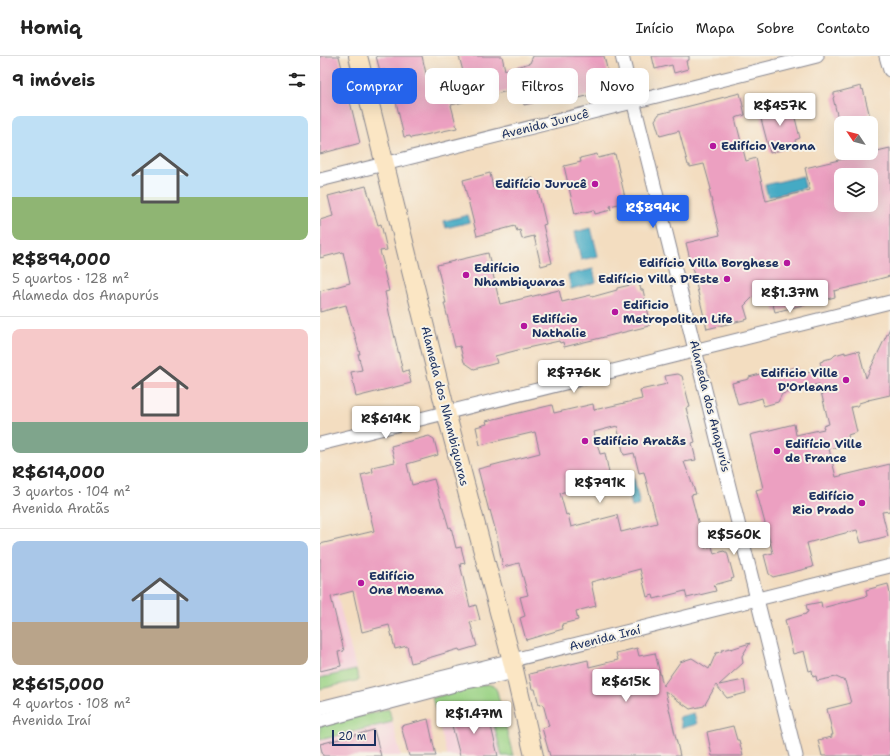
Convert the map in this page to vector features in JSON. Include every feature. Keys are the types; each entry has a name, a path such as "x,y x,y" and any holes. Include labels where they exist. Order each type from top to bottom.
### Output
{"street":[{"name":"Alameda dos Nhambiquaras","path":"358,56 446,412 513,667 534,756"},
{"name":"Alameda dos Anapurús","path":"622,56 625,68"},
{"name":"Avenida Jurucê","path":"649,98 817,56"},
{"path":"886,56 890,70"},
{"name":"Avenida Jurucê","path":"320,180 625,104"},
{"name":"Alameda dos Anapurús","path":"634,104 796,756"},
{"path":"320,444 890,302"},
{"name":"Avenida Iraí","path":"320,708 513,667 758,600 890,566"},
{"path":"320,721 462,684 513,667"}],"shaded area":[{"path":"337,595 359,680 320,689 320,599"},
{"path":"487,684 494,686 497,691 513,756 447,756 432,698"},
{"path":"389,709 401,756 320,756 320,726"}],"green space":[{"path":"356,670 359,680 320,689 320,678"},
{"path":"487,684 494,686 497,691 513,756 502,756 488,702 437,714 432,698"},
{"path":"389,709 392,722 320,740 320,726"}],"water":[{"path":"803,176 805,188 768,197 765,185"},
{"path":"468,215 470,222 446,228 444,221"},
{"path":"591,228 598,256 581,260 575,232"},
{"path":"593,269 596,282 571,289 568,275"},
{"path":"634,478 640,505 632,507 626,480"},
{"path":"694,713 697,724 682,728 679,717"}],"building":[{"path":"320,56 339,56 342,68 332,68 332,104 351,104 360,143 320,154"},
{"path":"376,56 422,56 425,69 425,104 455,104 451,105 457,128 411,138 410,136 404,137 397,104 417,104 417,68 379,68"},
{"path":"459,56 502,56 505,70 507,69 507,91 499,93 499,68 462,68"},
{"path":"533,56 604,56 607,68 586,68 586,96 578,98 578,68 512,68 530,63"},
{"path":"652,56 689,56 689,60 686,61 688,69 674,73 672,65 655,69"},
{"path":"861,86 870,116 837,116 833,98 834,93"},
{"path":"740,93 745,115 735,118 746,161 756,158 766,201 810,190 805,168 839,160 878,160 878,151 890,148 890,276 834,291 835,297 775,312 767,283 744,306 748,319 707,329 686,243 720,235 709,190 711,189 704,164 690,167 690,165 688,165 679,131 660,136 655,120 659,114"},
{"path":"791,102 800,138 795,140 796,146 770,153 759,111"},
{"name":"Edifício Jurucê","path":"597,154 598,158 615,154 626,202 610,206 611,210 595,214 594,210 575,214 564,166 581,162 580,158"},
{"path":"490,173 493,188 533,178 535,186 537,186 546,224 543,225 552,263 541,266 534,236 522,239 520,230 517,231 515,226 477,236 463,180"},
{"path":"366,186 378,225 381,224 387,250 380,251 389,291 385,292 403,372 408,370 411,383 356,397 351,372 362,370 358,354 360,354 346,305 320,312 320,291 350,283 343,252 320,258 320,220 333,216 328,196"},
{"path":"488,253 500,304 559,290 562,302 591,295 592,297 617,290 617,288 639,283 641,290 643,290 651,323 649,323 649,326 564,347 563,342 560,343 559,341 518,350 495,356 497,363 474,369 464,362 460,346 455,347 444,303 446,303 437,265"},
{"path":"890,328 890,395 868,400 859,403 857,406 851,407 857,432 848,435 850,444 829,449 836,477 890,464 890,511 882,512 888,536 861,543 857,530 807,543 813,567 773,577 769,574 764,555 773,553 756,490 763,488 750,435 794,424 796,435 824,429 823,426 829,424 819,384 782,394 778,402 764,406 762,398 738,405 732,383 779,369 780,371 797,367 799,375 822,369 820,362 823,360 845,352 845,354 856,351 859,351 866,378"},
{"path":"678,374 682,376 690,407 686,408 695,442 692,443 696,460 684,462 696,494 691,495 705,548 712,546 714,554 724,551 727,552 734,578 731,579 732,580 714,585 716,591 687,598 685,591 654,599 653,595 647,597 640,569 591,582 596,606 576,611 578,620 562,624 563,629 526,640 520,618 525,616 520,597 528,595 519,563 503,567 496,532 478,469 540,453 535,432 480,445 476,427 487,424 486,421 552,405 554,413 593,404 594,410 642,399 640,390 667,384 665,376","holes":["617,426 624,455 634,453 639,473 644,472 657,523 621,532 617,515 571,527 560,493 574,489 572,482 609,473 605,453 600,454 594,432"]},
{"path":"429,436 434,439 438,455 407,464 412,485 434,479 449,528 451,527 456,548 461,547 465,563 460,564 470,607 476,605 480,620 470,622 477,646 460,651 459,649 411,663 407,646 395,649 389,625 362,632 353,591 331,597 344,651 338,652 341,666 320,671 320,544 374,531 361,475 373,472 372,467 395,462 391,446"},
{"path":"888,584 890,594 890,756 822,756 818,740 832,737 831,735 833,735 827,709 851,703 845,681 836,677 817,681 816,676 813,677 812,670 809,671 804,651 793,654 785,620 806,614 808,612 806,605 821,602 822,608 867,596 866,590"},
{"path":"750,643 742,656 743,663 719,685 744,680 746,693 727,698 716,685 704,706 690,709 665,691 680,756 550,756 542,728 549,726 543,704 539,705 535,689 532,689 529,674 588,660 589,667 618,660 616,653 637,648 639,656 655,653 663,686 680,662 692,658 709,669 716,653"},
{"path":"487,709 498,756 460,756 450,718"},
{"path":"428,719 436,756 409,756 401,726"},
{"path":"733,726 737,740 739,740 743,756 712,756 707,732"},
{"path":"374,730 381,756 323,756 320,744"}],"place":[{"name":"Edifício Verona","path":"713,146"},
{"name":"Edifício Jurucê","path":"595,184"},
{"name":"Edifício Villa Borghese","path":"787,263"},
{"name":"Edifício Nhambiquaras","path":"466,275"},
{"name":"Edifício Villa D'Este","path":"727,279"},
{"name":"Edificio Metropolitan Life","path":"615,312"},
{"name":"Edifício Nathalie","path":"524,326"},
{"name":"Edificio Ville D'Orleans","path":"846,380"},
{"name":"Edifício Aratãs","path":"585,441"},
{"name":"Edifício Ville de France","path":"777,451"},
{"name":"Edifício Rio Prado","path":"862,503"},
{"name":"Edifício One Moema","path":"361,583"}]}
